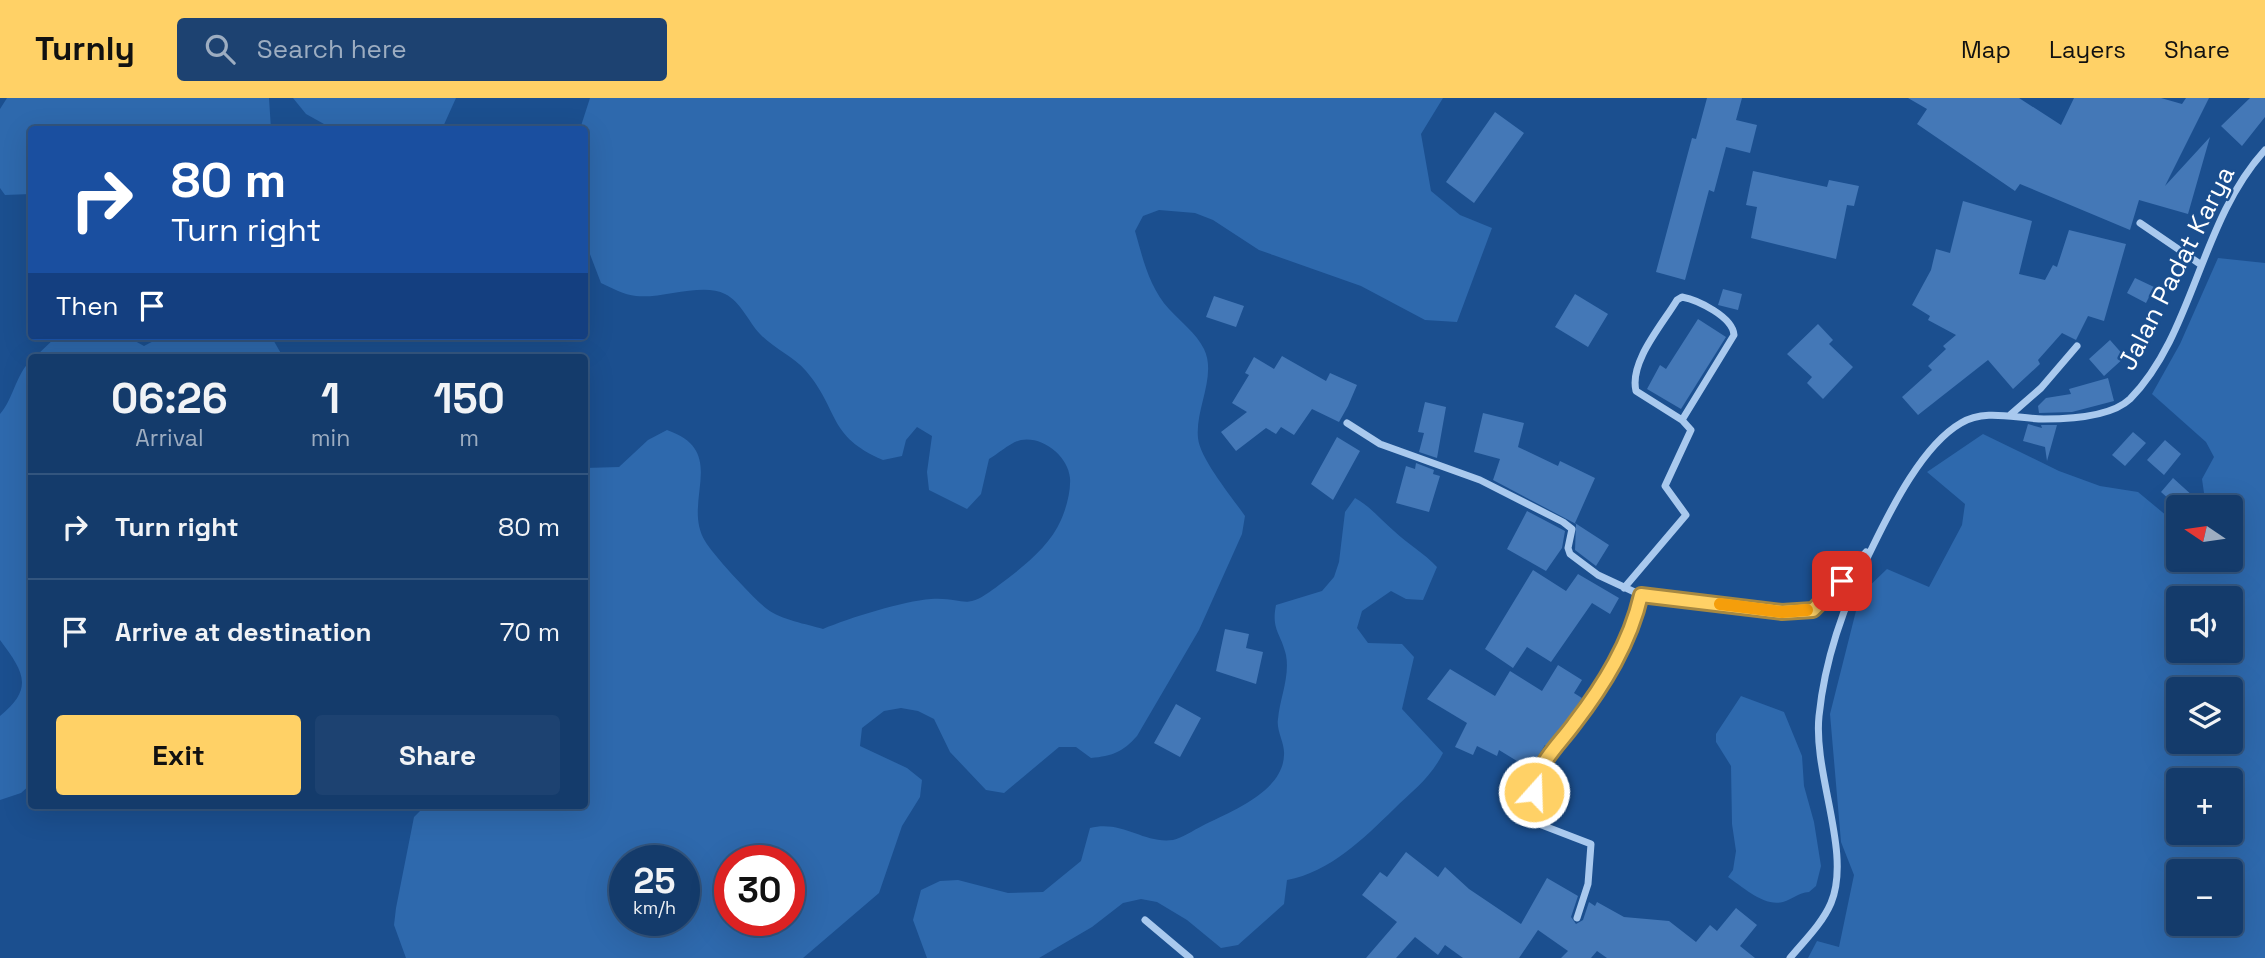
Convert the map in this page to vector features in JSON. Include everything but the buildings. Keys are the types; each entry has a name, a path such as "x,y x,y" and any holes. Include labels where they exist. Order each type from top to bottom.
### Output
{"street":[{"name":"Jalan Padat Karya","path":"1790,958 1823,918 1837,885 1837,859 1818,747 1819,715 1840,617 1874,544 1916,470 1948,432 1963,421 1990,415 2045,419 2083,415 2106,412 2128,400 2154,368 2175,328 2221,216 2265,150"},
{"path":"2140,223 2200,264"},
{"path":"1625,588 1686,515 1665,486 1669,472 1690,435 1688,426 1636,391 1634,380 1646,352 1677,300 1682,297 1723,317 1731,323 1734,335 1682,420"},
{"path":"2009,416 2041,388 2077,346"},
{"path":"1346,423 1380,444 1480,480 1563,522 1572,529 1568,548 1570,554 1598,575 1641,595 1782,612 1813,610 1874,544"},
{"path":"1577,918 1588,884 1591,844 1539,824 1534,813 1535,781 1549,754 1574,725 1622,649 1634,626 1641,595"},
{"path":"1145,920 1190,958"}],"shaded area":[{"path":"7,98 269,98 271,126 28,126 28,194 5,195 0,188 0,109"},
{"path":"293,98 456,98 443,126 328,126 306,114"},
{"path":"590,98 1443,98 1421,134 1431,191 1460,215 1492,228 1457,322 1425,320 1361,286 1259,250 1213,220 1195,213 1159,210 1143,216 1135,231 1152,282 1169,309 1197,338 1207,359 1207,381 1198,427 1200,447 1210,467 1245,516 1242,534 1199,630 1137,736 1127,746 1111,754 1091,758 1076,747 1059,747 1004,793 986,790 950,752 934,719 918,711 901,708 884,711 862,728 860,746 907,768 922,780 920,797 902,826 879,893 803,958 406,958 394,925 414,817 422,809 588,809 588,468 619,467 648,440 667,430 686,439 696,451 700,464 699,526 709,548 767,609 787,619 823,629 906,603 931,599 965,602 978,599 1035,556 1050,539 1063,516 1070,478 1065,462 1046,444 1029,440 1017,441 989,459 981,494 967,509 929,490 927,472 932,436 917,427 906,440 902,456 883,460 865,451 843,432 817,385 806,371 765,339 731,297 705,290 646,296 623,293 601,283 588,249 588,126 581,126"},
{"path":"2218,258 2265,263 2265,958 1808,958 1817,941 1839,947 1854,875 1841,842 1830,714 1860,595 1887,569 1929,587 1962,525 1965,504 1927,472 1983,434 2059,471 2100,486 2138,492 2166,515 2166,572 2244,572 2244,495 2204,495 2202,479 2214,457 2206,442 2152,394 2180,344"},
{"path":"53,340 133,340 144,346 155,340 273,340 281,354 38,354"},
{"path":"28,364 28,787 21,793 0,800 0,716 18,697 22,679 15,661 0,640 0,414"},
{"path":"1355,498 1437,567 1423,600 1406,599 1391,591 1362,611 1357,628 1368,643 1402,644 1414,657 1402,709 1443,753 1427,777 1345,853 1318,870 1287,880 1284,904 1238,945 1221,948 1187,920 1157,902 1141,899 1123,903 1092,927 1039,958 927,958 913,920 921,890 940,881 958,880 1008,893 1043,892 1081,861 1090,828 1113,827 1152,839 1173,840 1240,807 1275,780 1284,755 1278,723 1287,663 1276,626 1276,605 1322,591 1334,577 1339,562 1345,512"},
{"path":"1741,696 1784,712 1802,756 1804,786 1814,822 1821,866 1816,886 1809,892 1783,902 1761,899 1728,877 1733,870 1736,851 1732,824 1731,766 1716,742 1716,734"}],"slow traffic":[{"path":"1720,604 1782,612 1807,610"}],"route":[{"path":"1534,792 1535,781 1549,754 1574,725 1622,649 1634,626 1641,595 1782,612 1813,610 1842,581"}]}
